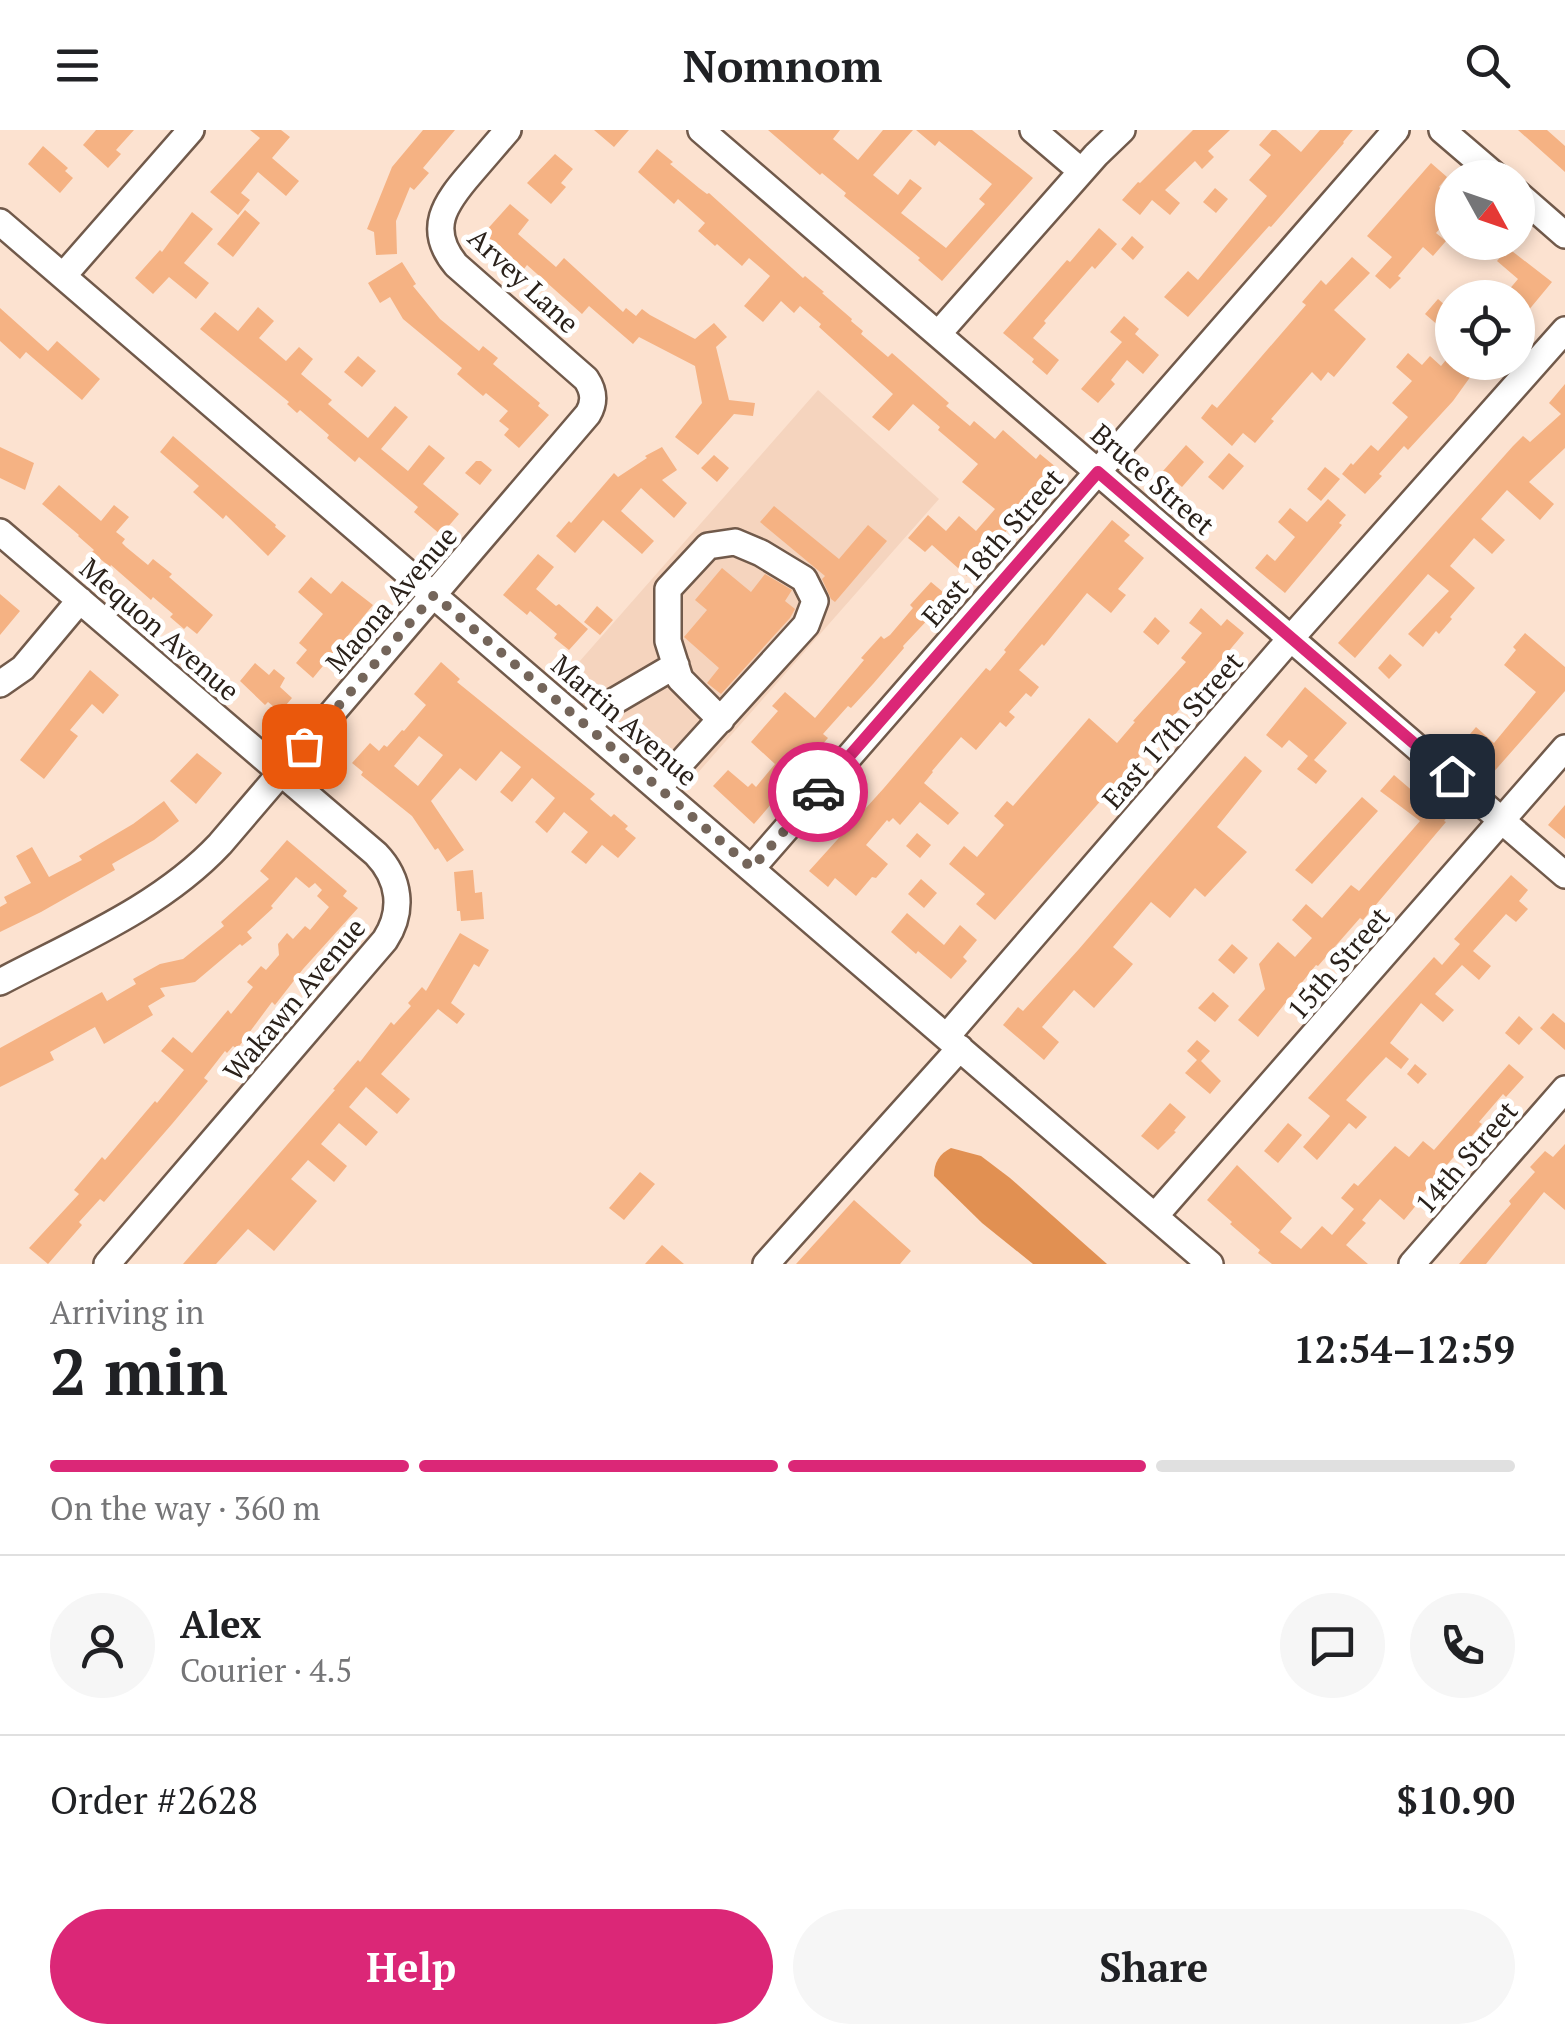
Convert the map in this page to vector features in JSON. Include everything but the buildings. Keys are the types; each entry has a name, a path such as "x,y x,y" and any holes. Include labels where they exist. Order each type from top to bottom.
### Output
{"street":[{"path":"63,276 191,130"},
{"name":"Arvey Lane","path":"508,130 448,200 441,223 442,241 456,266 579,372"},
{"name":"Bruce Street","path":"701,130 1565,875"},
{"path":"1033,130 1081,171"},
{"path":"938,334 1122,130"},
{"name":"East 18th Street","path":"752,868 1396,130"},
{"path":"1442,130 1477,160"},
{"path":"1535,208 1565,234"},
{"name":"Martin Avenue","path":"0,222 1210,1264"},
{"name":"East 17th Street","path":"766,1264 1291,638 1565,330"},
{"name":"Maona Avenue","path":"0,982 140,908 213,852 588,414 593,394 589,382 579,372"},
{"name":"Mequon Avenue","path":"0,532 281,773"},
{"path":"658,788 721,720 806,625 815,601 804,579 734,542 708,546 668,589 668,641 680,679 721,720"},
{"path":"0,684 23,668 80,600"},
{"path":"588,728 606,706 676,665"},
{"name":"15th Street","path":"1155,1216 1565,748"},
{"name":"Wakawn Avenue","path":"107,1264 392,929 398,894 386,866 281,773"},
{"name":"14th Street","path":"1412,1264 1565,1089"}],"shaded area":[{"path":"818,390 939,499 673,801 550,695"},
{"path":"951,1148 981,1156 1107,1264 1033,1264 982,1223 934,1176 938,1159"}],"way so far":[{"path":"304,746 434,595 752,868 818,792"}],"route":[{"path":"818,792 1098,472 1452,776"}]}
